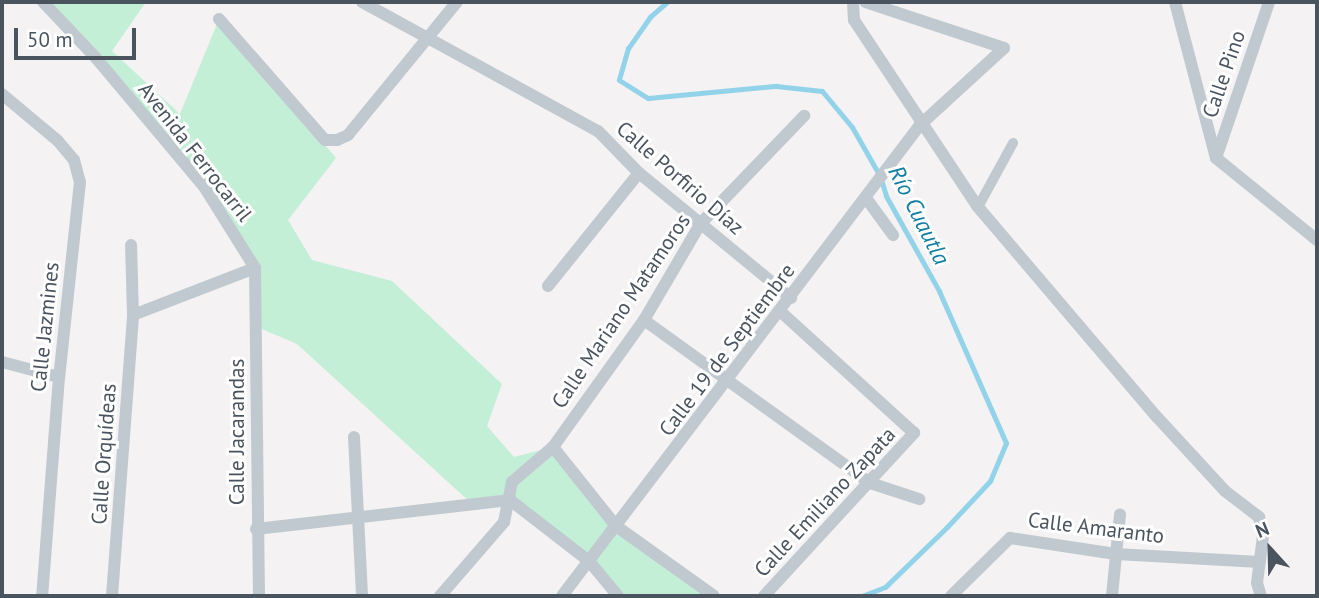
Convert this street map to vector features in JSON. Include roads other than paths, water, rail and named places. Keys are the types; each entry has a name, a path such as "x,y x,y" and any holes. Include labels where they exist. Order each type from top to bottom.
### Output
{"street":[{"name":"Avenida Ferrocarril","path":"43,2 96,58 205,188 255,268"},
{"name":"Calle Porfirio Díaz","path":"362,2 425,40 598,131 639,173 791,298"},
{"path":"219,19 325,139 337,141 348,135 457,2"},
{"path":"853,2 854,20 920,125 978,207 1157,417 1225,491 1250,506 1259,517 1263,536 1260,562 1261,596"},
{"name":"Calle 19 de Septiembre","path":"562,596 781,312 920,125 1004,48 865,2"},
{"path":"1175,2 1216,158 1317,240"},
{"name":"Calle Pino","path":"1216,158 1269,2"},
{"name":"Calle Jazmines","path":"2,94 58,141 74,160 80,182 59,377 42,596"},
{"name":"Calle Mariano Matamoros","path":"440,596 504,522 512,482 554,447 644,320 701,223 804,116"},
{"path":"978,207 1013,143"},
{"path":"548,286 639,173"},
{"path":"866,198 892,235"},
{"name":"Calle Orquídeas","path":"113,596 133,315 131,245"},
{"path":"133,315 255,268"},
{"name":"Calle Jacarandas","path":"255,268 256,529 259,596"},
{"name":"Calle Emiliano Zapata","path":"764,596 915,433 781,312"},
{"path":"644,320 726,382 870,483 919,499"},
{"path":"2,362 59,377"},
{"path":"354,438 362,596"},
{"path":"554,447 616,526 713,596"},
{"path":"256,529 510,500 589,561 618,596"},
{"path":"1112,596 1120,514"},
{"name":"Calle Amaranto","path":"951,596 1010,537 1116,554 1260,562"}],"waterway":[{"name":"Río Cuautla","path":"667,2 650,17 628,48 619,80 648,98 776,86 822,91 852,127 880,176 886,196 939,291 1006,443 990,481 947,527 885,587 862,596"}]}
